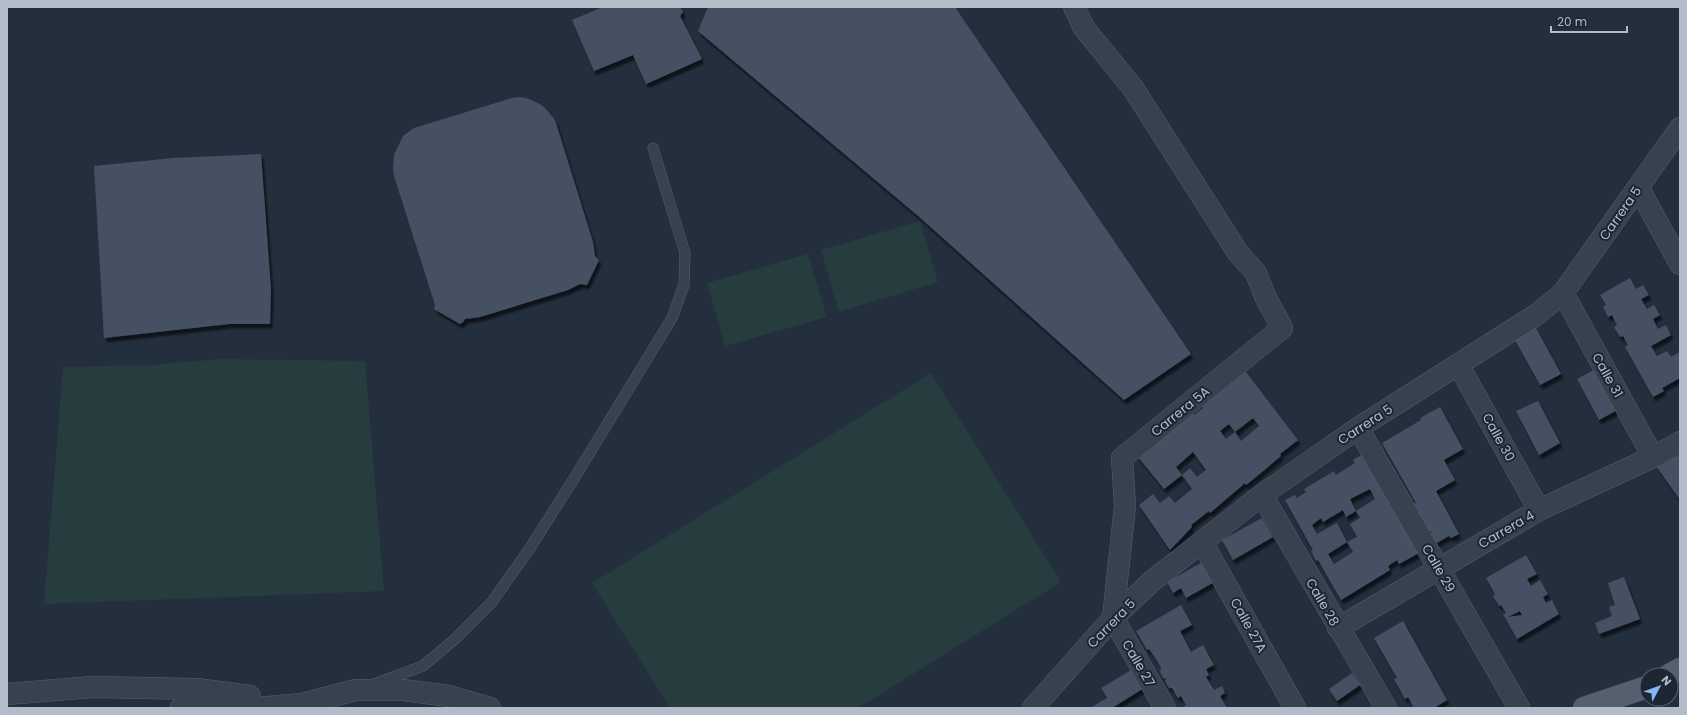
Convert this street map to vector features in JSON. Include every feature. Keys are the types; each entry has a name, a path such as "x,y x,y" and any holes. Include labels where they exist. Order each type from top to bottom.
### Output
{"main road":[{"path":"1584,708 1639,690"}],"street":[{"path":"1074,7 1084,28 1133,88 1238,253 1256,272 1265,296 1282,328 1122,458 1125,506 1113,618"},
{"name":"Carrera 5","path":"1033,708 1113,618 1152,581 1262,495 1358,428 1536,315 1563,293 1680,128"},
{"path":"1638,187 1680,264"},
{"name":"Calle 31","path":"1563,293 1653,457"},
{"name":"Carrera 5A","path":"1122,458 1238,364"},
{"name":"Calle 30","path":"1458,364 1539,510"},
{"name":"Calle 29","path":"1358,428 1519,708"},
{"name":"Carrera 4","path":"1338,628 1539,510 1653,457 1680,442"},
{"name":"Calle 28","path":"1262,495 1338,628 1386,708"},
{"name":"Calle 27A","path":"1202,542 1295,708"},
{"name":"Calle 27","path":"1113,618 1165,708"},
{"path":"7,694 92,687 197,689 302,704"},
{"path":"181,708 268,707 302,704 356,690 410,691 449,696 490,708"}],"lane":[{"path":"356,690 423,666 455,639 492,602 530,548 567,490 672,318 684,285 685,253 652,148"}],"green space":[{"path":"920,221 938,282 839,312 821,250"},
{"path":"808,254 827,317 725,346 707,283"},
{"path":"220,359 365,361 384,591 44,604 63,367 152,365"},
{"path":"931,373 1061,582 858,708 670,708 592,583"}],"building":[{"path":"603,7 680,7 683,12 680,16 702,59 646,84 633,55 594,71 572,20"},
{"path":"708,7 955,7 1191,354 1124,400 917,215 698,31"},
{"path":"519,97 526,98 540,104 555,120 593,242 595,256 599,260 587,285 580,284 568,290 480,317 465,319 460,324 434,309 435,305 394,176 394,155 403,136 414,128"},
{"path":"261,154 271,290 270,324 229,324 104,338 94,166 173,158"},
{"path":"1630,278 1636,289 1643,285 1649,295 1641,299 1647,309 1654,305 1660,315 1653,319 1658,329 1666,325 1671,335 1651,346 1657,356 1667,351 1671,357 1680,352 1680,378 1662,388 1664,391 1653,397 1625,347 1628,345 1623,336 1620,337 1614,327 1617,325 1612,315 1608,317 1603,307 1606,305 1600,295"},
{"path":"1536,328 1561,374 1540,385 1515,340"},
{"path":"1243,368 1298,440 1246,485 1245,483 1210,513 1209,511 1191,525 1192,527 1170,550 1139,505 1153,494 1160,503 1169,496 1175,503 1192,489 1182,475 1164,489 1134,452 1190,410 1194,415 1203,408 1199,403","holes":["1253,418 1259,426 1241,441 1235,432","1229,424 1235,432 1226,439 1220,431","1193,452 1206,470 1197,477 1190,468 1182,475 1176,467"]},
{"path":"1597,368 1619,409 1599,420 1577,379"},
{"path":"1538,401 1560,443 1539,455 1516,411"},
{"path":"1440,407 1463,449 1444,460 1455,480 1436,491 1459,534 1451,538 1449,536 1435,544 1430,533 1432,532 1429,532 1413,504 1416,503 1382,443 1421,420 1420,418"},
{"path":"1680,449 1680,500 1656,466"},
{"path":"1363,454 1419,553 1399,564 1397,560 1388,566 1390,570 1341,600 1318,560 1316,561 1311,551 1313,550 1285,500 1295,495 1297,498 1306,492 1304,489 1334,471 1336,475 1355,463 1353,460","holes":["1370,489 1375,499 1356,511 1350,499","1343,510 1346,517 1356,511 1360,518 1350,524 1357,537 1347,542 1337,523 1317,534 1312,525 1321,518 1323,522","1347,542 1353,552 1334,564 1328,554"]},
{"path":"1262,518 1273,537 1233,560 1222,540"},
{"path":"1526,555 1537,574 1527,579 1531,586 1540,580 1548,594 1543,597 1546,603 1552,600 1559,614 1517,639 1503,614 1506,613 1501,605 1499,606 1493,596 1495,594 1486,578","holes":["1520,611 1522,615 1508,617"]},
{"path":"1208,559 1216,581 1186,598 1181,588 1173,593 1167,582"},
{"path":"1624,577 1640,619 1599,634 1595,623 1612,616 1609,607 1615,605 1608,583"},
{"path":"1181,605 1192,625 1180,631 1191,652 1203,645 1214,665 1206,669 1209,675 1206,677 1214,690 1222,686 1225,693 1220,696 1227,708 1181,708 1186,705 1181,696 1178,698 1172,688 1169,688 1165,681 1166,679 1163,678 1160,672 1161,668 1156,659 1149,649 1147,650 1136,631"},
{"path":"1403,621 1447,700 1434,708 1414,708 1408,697 1405,699 1394,679 1397,678 1374,638"},
{"path":"1133,669 1144,688 1112,708 1090,708 1107,698 1101,688"},
{"path":"1352,673 1360,685 1337,701 1329,689"}]}
